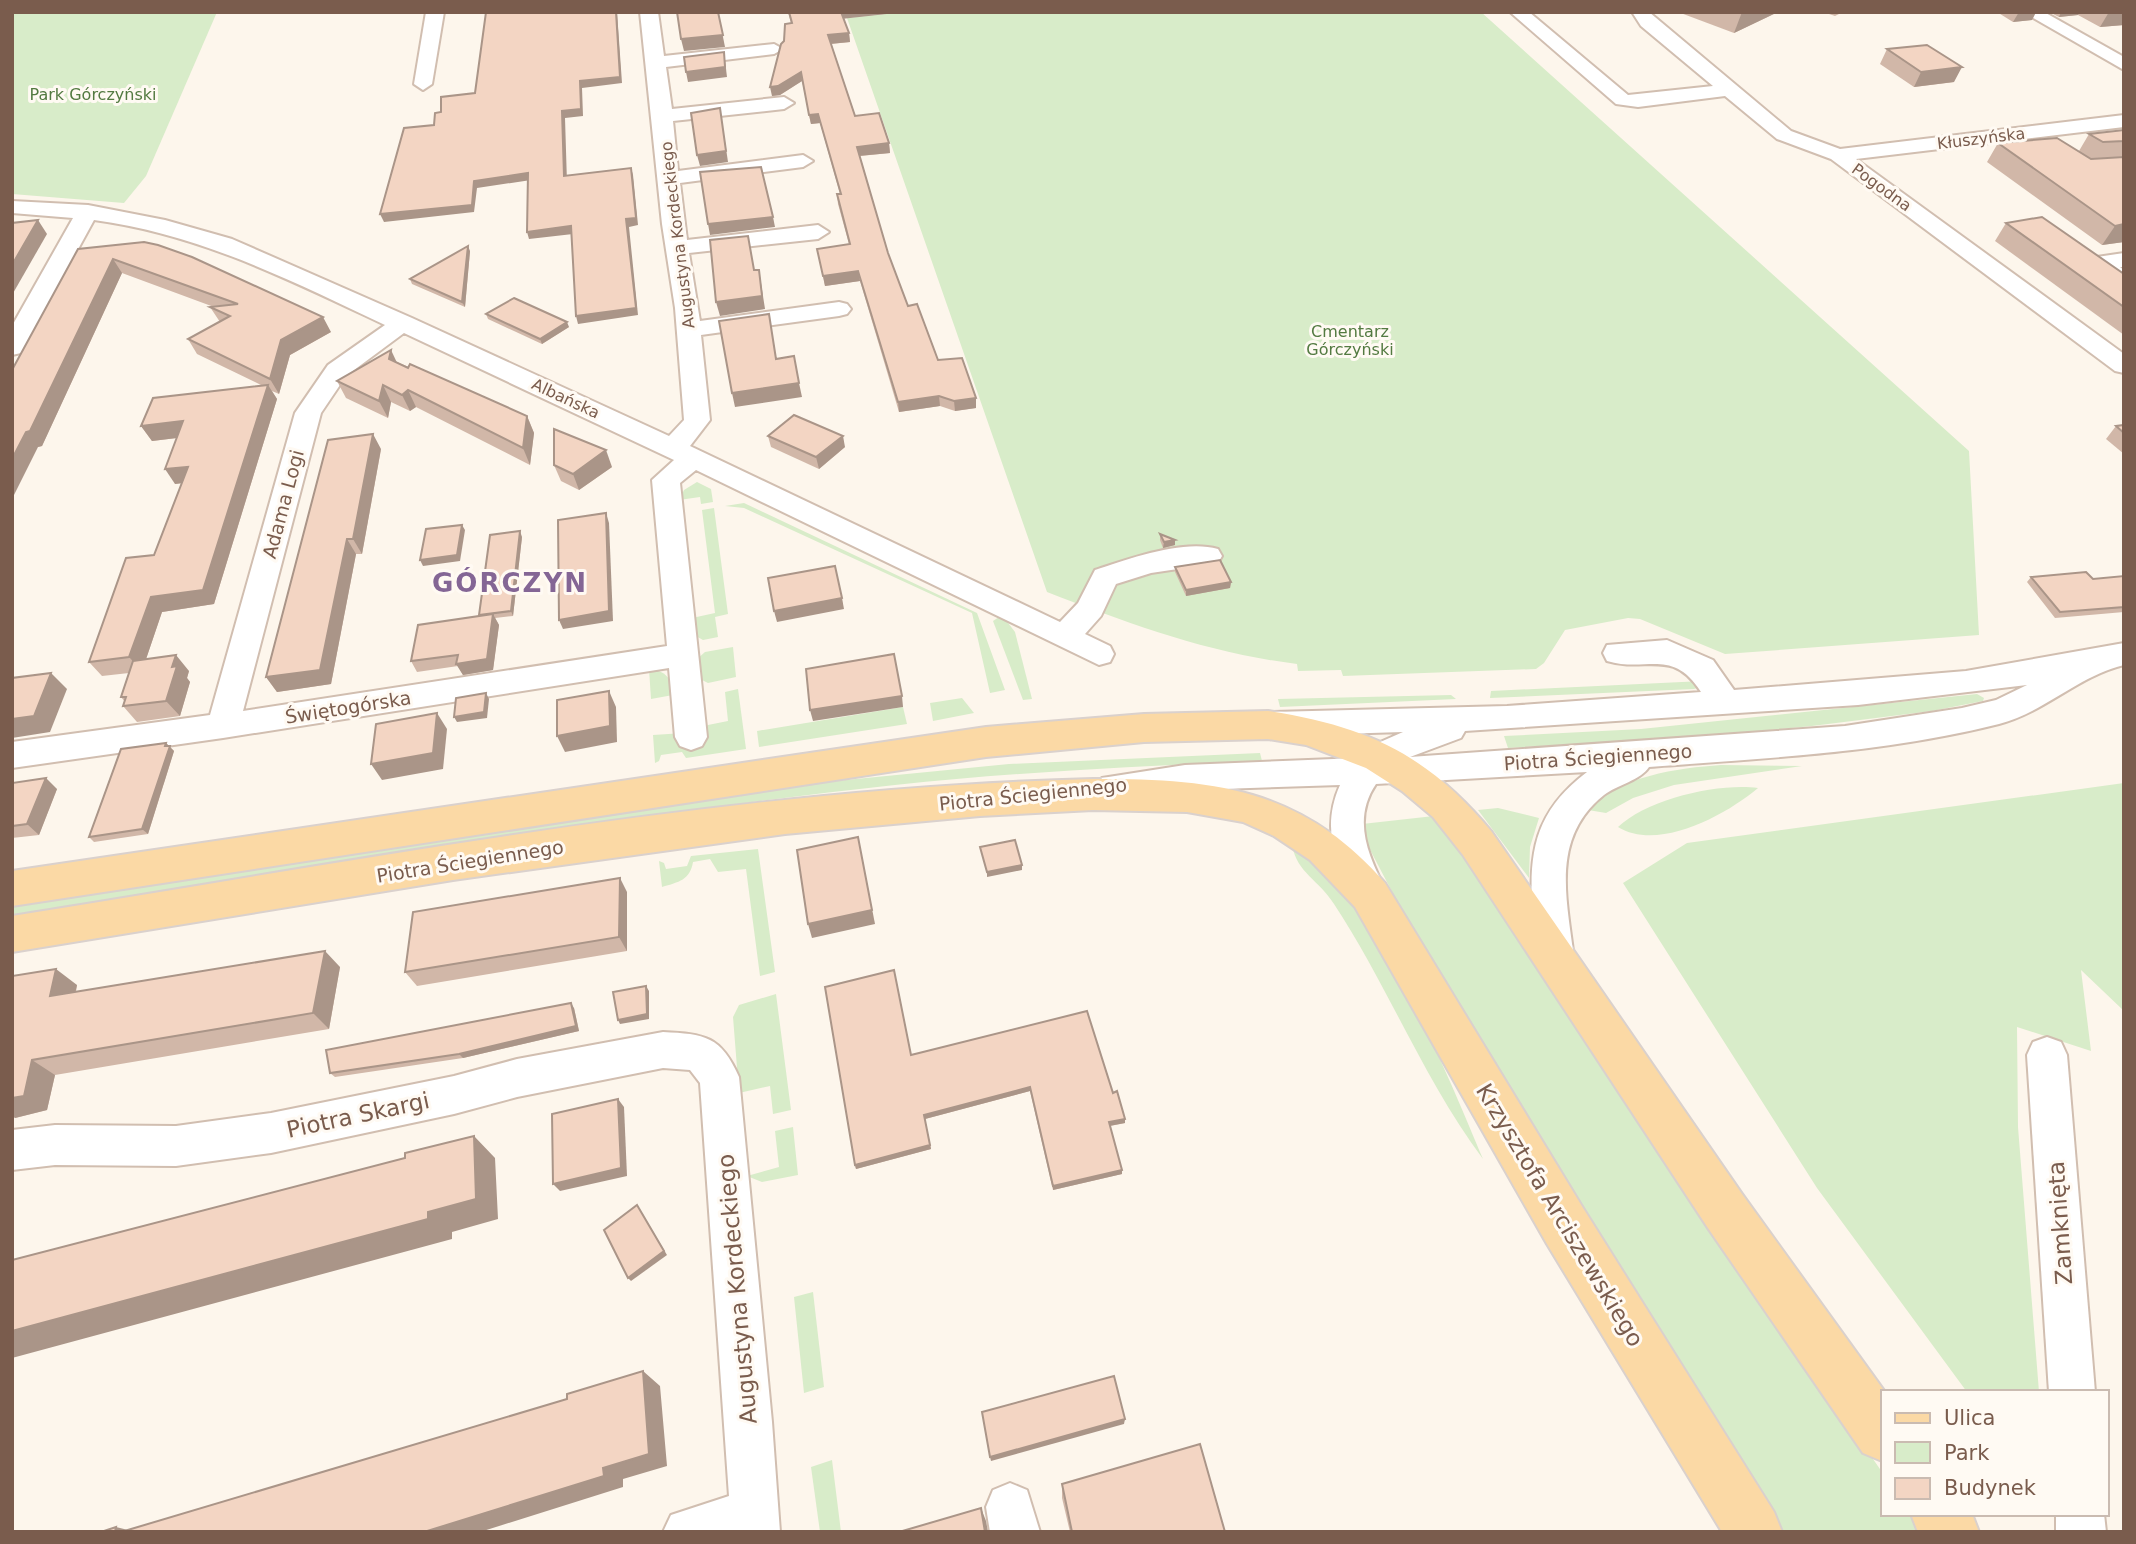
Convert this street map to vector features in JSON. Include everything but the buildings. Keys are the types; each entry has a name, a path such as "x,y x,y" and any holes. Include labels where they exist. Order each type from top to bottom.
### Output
{"main road":[{"path":"1268,725 1307,731 1382,766 1447,806 1487,857 1725,1211 1881,1433"},
{"name":"Piotra Ściegiennego","path":"12,889 937,748 1131,729 1268,725"},
{"name":"Piotra Ściegiennego","path":"12,934 717,824 1072,794"},
{"name":"Krzysztofa Arciszewskiego","path":"1072,794 1168,795 1225,802 1261,812 1310,836 1348,867 1370,895 1565,1226 1754,1532"},
{"path":"1939,1516 1951,1532"}],"street":[{"path":"424,84 435,12"},
{"path":"649,13 656,12"},
{"path":"1518,12 1623,100 1638,101 1730,90"},
{"name":"Pogodna","path":"1640,12 1647,22 1784,135 1838,155 2119,358"},
{"path":"2031,12 2124,65"},
{"name":"Augustyna Kordeckiego","path":"649,13 657,62 697,419 666,480 691,737"},
{"path":"657,62 774,49"},
{"path":"663,116 784,103"},
{"path":"2115,122 2124,135"},
{"name":"Kłuszyńska","path":"1838,155 2115,122"},
{"path":"2026,133 2057,153"},
{"path":"669,178 803,161"},
{"name":"Albańska","path":"12,207 88,211 149,222 219,241 298,272 1100,654"},
{"path":"12,348 88,211"},
{"path":"677,248 818,232"},
{"path":"2124,260 2098,263 2124,281"},
{"path":"688,330 839,309"},
{"name":"Adama Logi","path":"223,726 308,413 325,381 338,366 404,323"},
{"path":"1064,638 1090,609 1105,577 1149,563 1208,556"},
{"path":"1618,653 1667,651 1702,668 1725,702"},
{"name":"Piotra Ściegiennego","path":"1268,725 1343,719 1482,719 1944,685 2088,663 2124,654"},
{"name":"Świętogórska","path":"12,755 223,726 682,655"},
{"name":"Piotra Ściegiennego","path":"1072,794 1179,778 1254,772 1673,752 1816,741 1983,716 2022,703 2088,663"},
{"path":"1382,766 1408,742 1482,719"},
{"path":"1555,959 1548,884 1550,845 1559,822 1572,802 1605,775 1673,752"},
{"name":"Krzysztofa Arciszewskiego","path":"1370,895 1349,848 1346,830 1351,798 1382,766"},
{"name":"Augustyna Kordeckiego","path":"700,1052 719,1077 749,1422 754,1523"},
{"name":"Piotra Skargi","path":"12,1150 55,1145 176,1146 271,1133 454,1095 517,1078 649,1053 700,1052"},
{"name":"Zamknięta","path":"2047,1055 2072,1390"},
{"path":"688,1532 754,1523"}],"green space":[{"name":"Park Górczyński","path":"12,12 217,12 146,176 124,203 12,194"},
{"name":"Cmentarz Górczyński","path":"905,12 1481,12 1969,451 1979,635 1725,654 1640,619 1628,618 1565,630 1544,663 1536,669 1343,676 1341,670 1298,671 1297,664 1201,645 1139,626 1047,592 847,18"},
{"path":"697,482 711,489 713,502 701,504 700,497 679,500 684,490"},
{"path":"744,503 977,613 1005,690 990,693 972,613 744,508 725,506"},
{"path":"714,508 728,614 715,617 718,637 703,640 694,635 692,618 715,613 702,510"},
{"path":"1002,615 1015,632 1032,699 1023,700 993,621"},
{"path":"733,647 736,677 708,683 698,678 696,660 705,652"},
{"path":"649,669 667,676 673,695 651,699"},
{"path":"1703,681 1700,687 1694,689 1490,698 1491,691"},
{"path":"738,689 746,749 686,758 682,752 661,755 655,763 653,735 699,732 708,725 728,721 725,692"},
{"path":"1977,694 1984,698 1983,701 1932,711 1695,737 1508,748 1504,736 1641,729"},
{"path":"1451,695 1456,699 1280,707 1278,699"},
{"path":"962,698 974,713 933,721 930,703"},
{"path":"903,707 907,724 759,747 757,731"},
{"path":"1260,753 1262,761 987,776 784,798 453,846 12,918 12,905 734,793 1009,764"},
{"path":"1721,765 1802,766 1674,785 1633,798 1606,813 1588,810 1615,789 1632,782 1668,772"},
{"path":"2124,783 2124,1011 2081,970 2091,1051 2017,1027 2018,1127 2039,1390 1966,1390 1817,1188 1623,883 1687,843"},
{"path":"1723,788 1758,788 1710,819 1671,833 1634,834 1618,827 1647,808 1684,795"},
{"path":"1498,808 1539,818 1530,847 1529,878 1478,810"},
{"path":"1434,816 1453,837 1704,1215 1881,1471 1881,1516 1913,1516 1924,1532 1783,1532 1690,1386 1412,930 1366,842 1362,824"},
{"path":"1292,845 1323,869 1352,903 1379,943 1428,1034 1483,1159 1442,1097 1353,935 1328,896 1299,863"},
{"path":"758,849 775,972 760,976 746,869 718,872 710,859 693,862 686,877 662,887 659,861 664,863 666,869 687,866 691,856"},
{"path":"776,994 791,1110 773,1114 770,1086 739,1093 733,1017 739,1005"},
{"path":"793,1127 798,1175 762,1182 747,1176 779,1167 775,1131"},
{"path":"813,1292 824,1387 804,1393 794,1297"},
{"path":"832,1460 841,1532 820,1532 811,1467"}],"district":[{"name":"GÓRCZYN","path":"510,583"}]}
